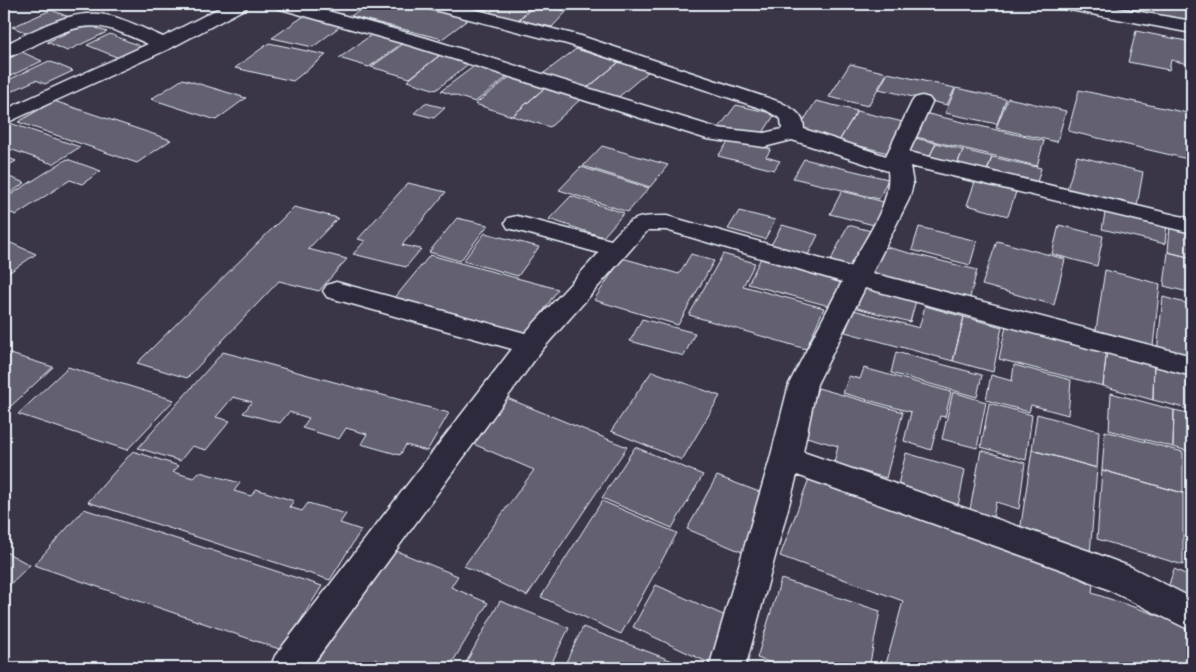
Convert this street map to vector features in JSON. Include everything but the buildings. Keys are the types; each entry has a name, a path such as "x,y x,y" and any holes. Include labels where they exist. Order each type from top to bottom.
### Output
{"street":[{"path":"4,118 164,44 240,4"},
{"path":"283,4 419,42 715,134 764,140 793,133 898,162 1192,226"},
{"path":"432,4 574,40 773,106 789,115 794,121 793,133"},
{"path":"1065,4 1192,27"},
{"path":"4,52 66,25 88,20 104,20 164,44"},
{"path":"4,32 28,42"},
{"path":"727,668 786,459 803,384 897,200 901,184 898,162 899,148 922,102"},
{"path":"517,223 615,249"},
{"path":"288,668 531,344 615,249 637,226 645,223 667,223 857,278 1192,366"},
{"path":"336,290 531,344"},
{"path":"786,459 1077,561 1119,578 1192,615"}]}
